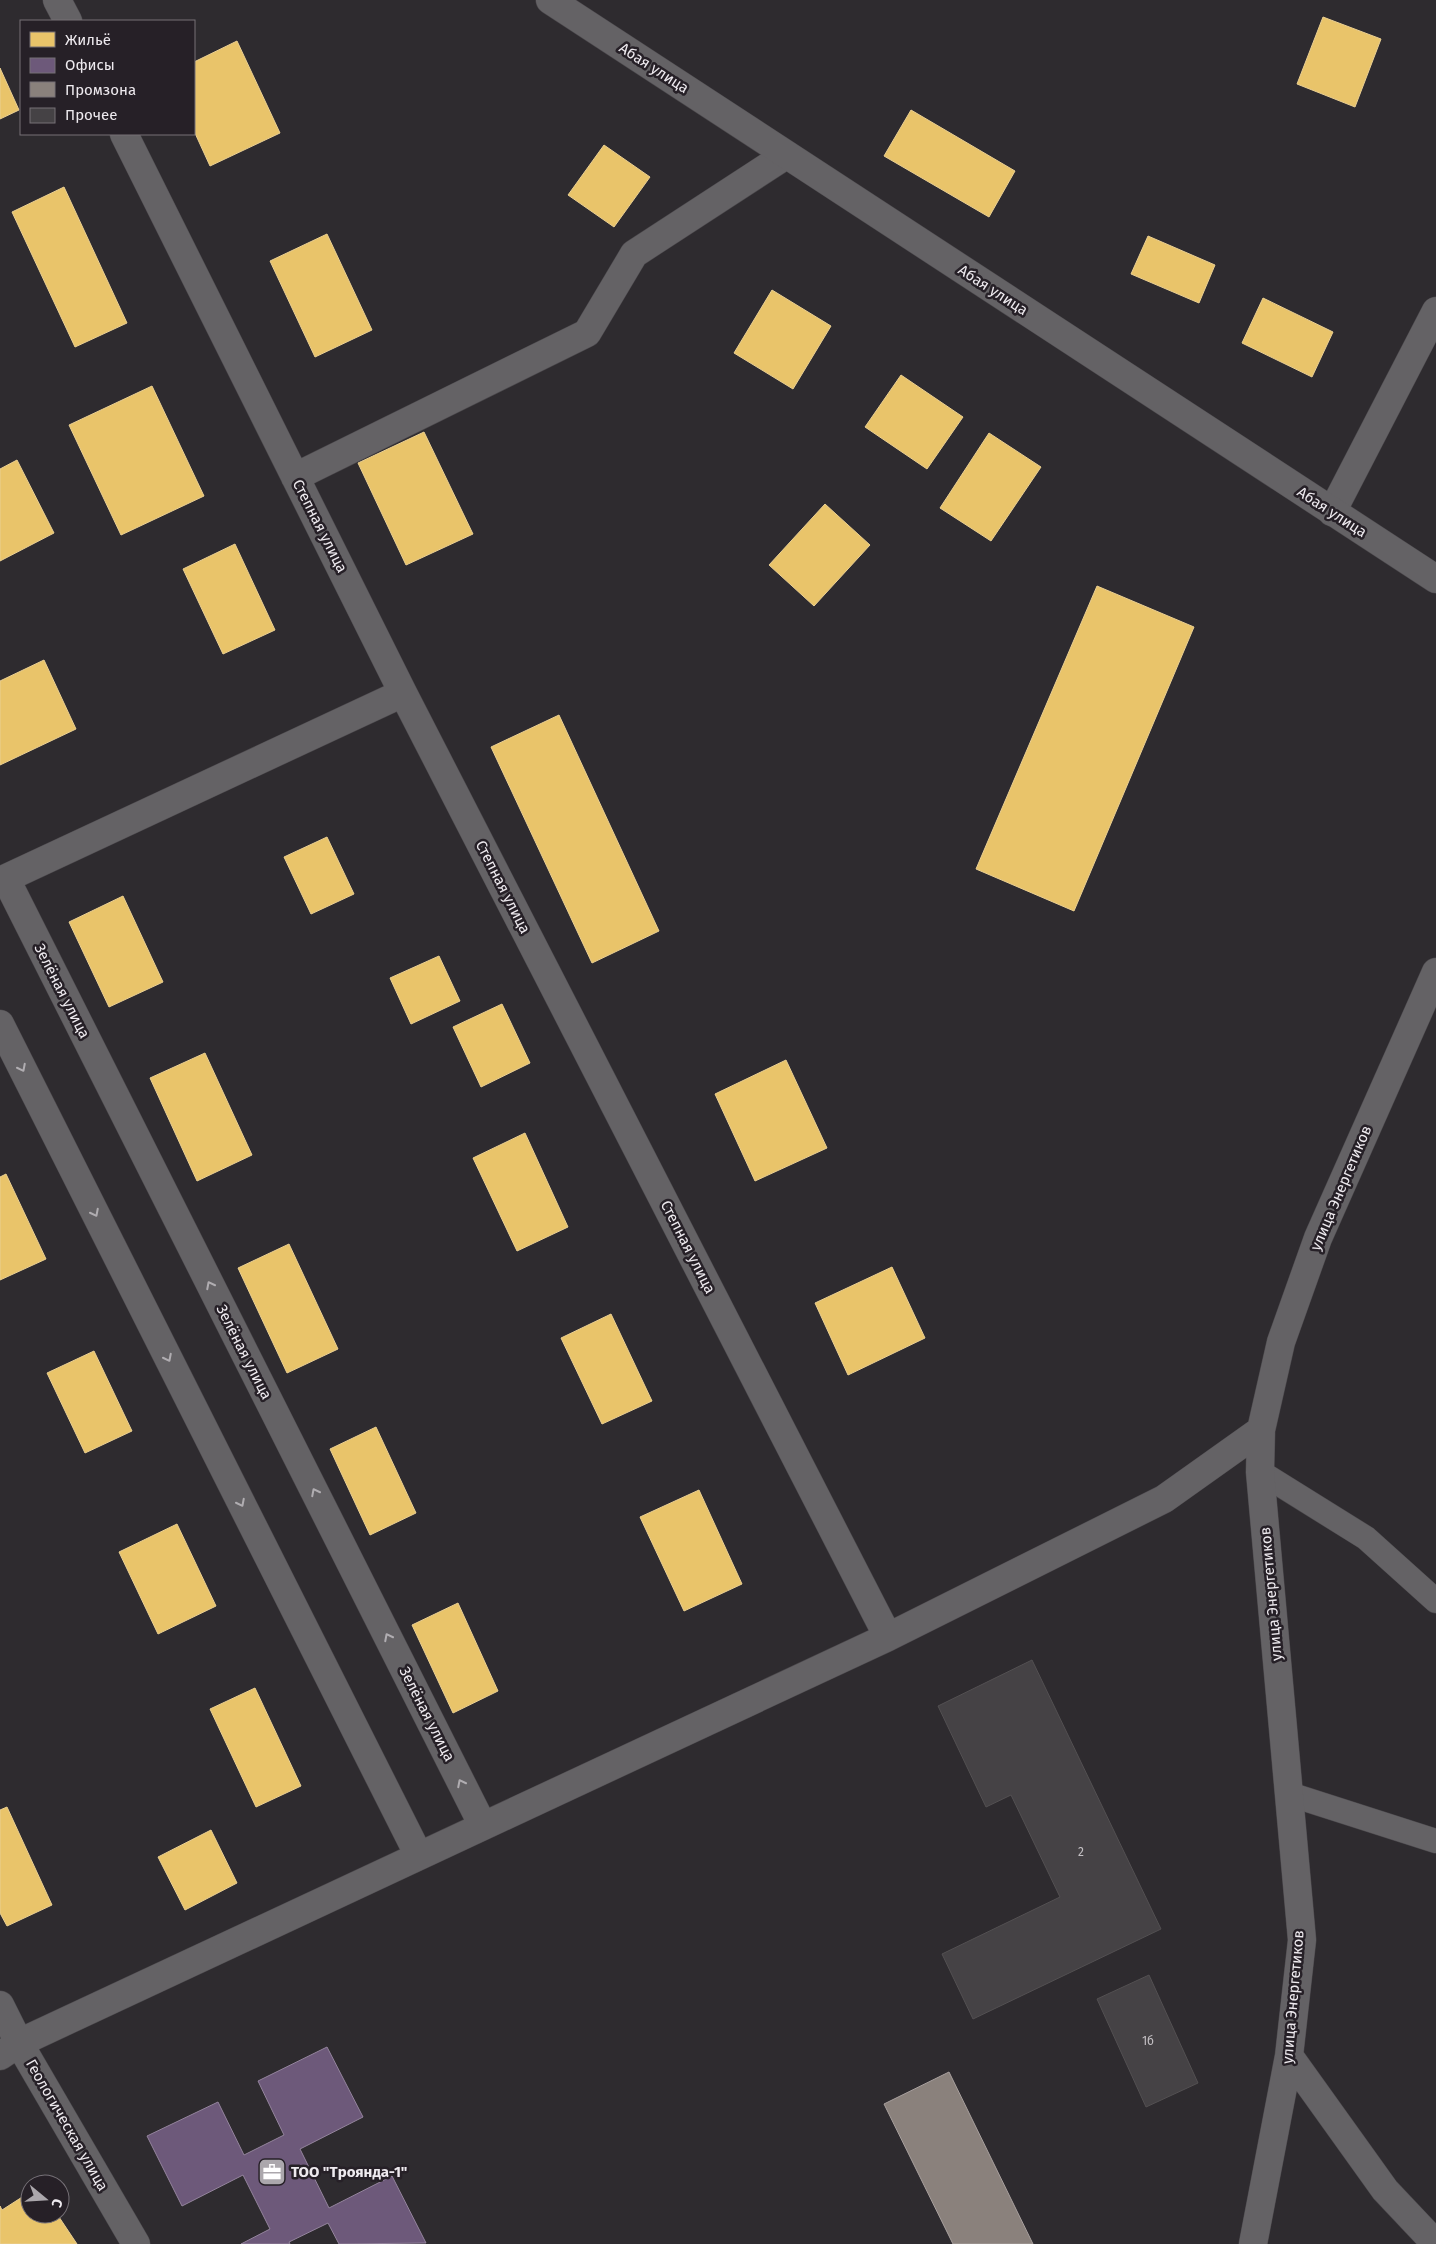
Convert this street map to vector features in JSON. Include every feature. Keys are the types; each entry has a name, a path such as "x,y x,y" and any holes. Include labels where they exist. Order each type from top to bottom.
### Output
{"street":[{"path":"57,0 67,20"},
{"name":"Абая улица","path":"550,0 1436,579"},
{"name":"Степная улица","path":"124,135 403,693 888,1637"},
{"path":"295,477 587,333 634,254 786,155"},
{"path":"1332,512 1436,311"},
{"path":"3,880 403,693"},
{"name":"Зелёная улица","path":"3,880 483,1826"},
{"name":"улица Энергетиков","path":"1253,2244 1289,2056 1302,1940 1260,1472 1261,1430 1281,1342 1318,1238 1436,972"},
{"path":"0,1024 419,1856"},
{"path":"10,2049 888,1637 1164,1499 1261,1430"},
{"name":"Геологическая улица","path":"0,2005 10,2049 136,2244"},
{"path":"1289,2056 1384,2190 1436,2244"}],"lane":[{"path":"1260,1472 1366,1538 1436,1600"},
{"path":"1289,1794 1436,1842"}],"building: Жильё":[{"path":"1323,17 1381,39 1355,107 1297,84"},
{"path":"237,41 280,133 210,166 195,133 195,62"},
{"path":"0,68 19,110 0,119"},
{"path":"911,110 1015,171 989,217 884,156"},
{"path":"604,145 650,177 614,227 568,195"},
{"path":"64,187 127,323 75,347 12,212"},
{"path":"327,234 372,330 315,357 270,261"},
{"path":"1148,236 1215,265 1199,303 1131,274"},
{"path":"772,290 831,326 793,389 734,353"},
{"path":"1263,298 1333,332 1312,377 1242,343"},
{"path":"901,375 963,417 927,469 865,427"},
{"path":"152,386 204,496 121,535 69,425"},
{"path":"424,432 473,534 406,565 358,463"},
{"path":"989,433 1041,467 991,541 940,508"},
{"path":"17,460 54,533 0,561 0,469"},
{"path":"825,504 870,545 814,606 769,565"},
{"path":"235,544 275,630 223,654 183,569"},
{"path":"1097,586 1194,627 1074,911 976,869"},
{"path":"44,660 76,729 0,765 0,681"},
{"path":"559,715 659,931 592,963 491,747"},
{"path":"327,837 354,894 311,914 284,857"},
{"path":"123,896 163,982 109,1007 69,922"},
{"path":"439,956 460,1001 411,1024 390,978"},
{"path":"502,1004 530,1063 481,1087 453,1027"},
{"path":"205,1053 252,1155 197,1181 150,1078"},
{"path":"786,1060 827,1148 755,1181 715,1094"},
{"path":"525,1133 568,1227 517,1251 473,1158"},
{"path":"6,1174 46,1259 0,1280 0,1177"},
{"path":"289,1244 338,1349 287,1373 238,1268"},
{"path":"892,1267 925,1338 848,1375 815,1303"},
{"path":"611,1314 652,1401 602,1424 561,1338"},
{"path":"94,1351 132,1431 85,1453 47,1373"},
{"path":"376,1427 416,1513 370,1535 330,1449"},
{"path":"699,1490 742,1584 684,1611 640,1517"},
{"path":"177,1524 216,1606 158,1634 119,1552"},
{"path":"458,1603 498,1691 453,1713 412,1625"},
{"path":"255,1688 301,1786 256,1807 210,1709"},
{"path":"7,1807 52,1905 7,1926 0,1913 0,1810"},
{"path":"211,1830 237,1883 185,1910 158,1857"},
{"path":"20,2198 20,2224 64,2224 77,2244 0,2244 0,2206 2,2210"}],"building: Офисы":[{"path":"327,2047 363,2117 300,2149 329,2208 392,2176 426,2243 339,2244 328,2223 289,2242 290,2244 241,2244 270,2229 243,2175 182,2206 147,2136 218,2102 244,2155 284,2135 258,2081"}],"building: Промзона":[{"path":"949,2072 1033,2244 953,2244 884,2104"}],"building: Прочее":[{"path":"1032,1660 1161,1929 973,2019 942,1954 1060,1897 1011,1795 986,1807 938,1706"},
{"path":"1149,1975 1198,2083 1146,2107 1097,1999"}],"place":[{"name":"ТОО \"Троянда-1\"","path":"272,2172"}]}
